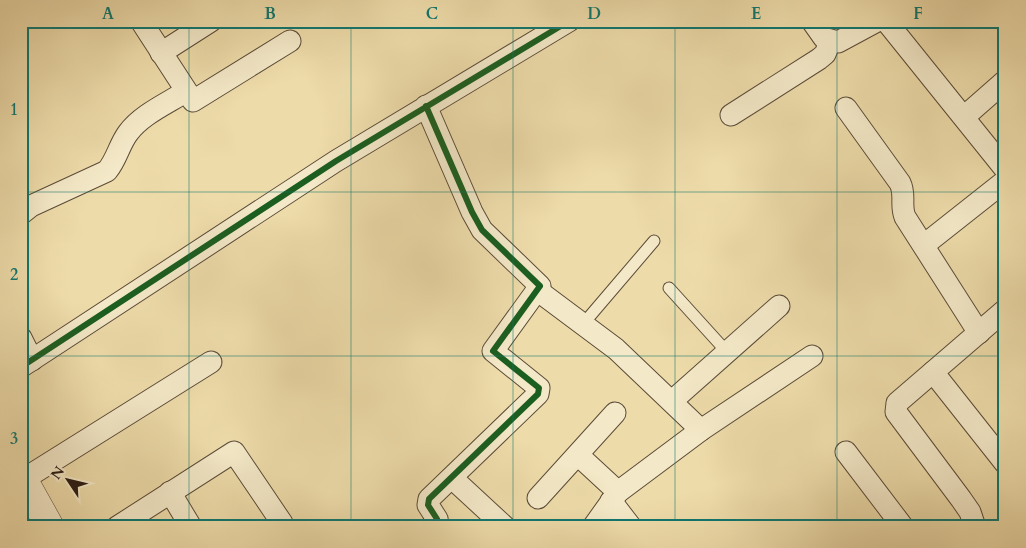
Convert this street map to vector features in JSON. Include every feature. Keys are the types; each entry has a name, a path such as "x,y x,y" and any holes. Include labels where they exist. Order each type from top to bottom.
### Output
{"street":[{"path":"141,21 185,92 194,101 290,41"},
{"path":"161,53 211,21"},
{"path":"21,338 27,364 336,161 426,106 543,28 569,21"},
{"path":"812,21 824,38 830,42 838,42 877,21"},
{"path":"886,21 1005,169"},
{"path":"731,115 819,59 825,54 830,42"},
{"path":"964,117 1005,81"},
{"path":"21,214 31,206 107,171 115,162 128,134 137,124 185,92"},
{"path":"426,106 472,212 482,230 539,284 538,290 493,351 539,388 538,394 428,502 437,519 431,527"},
{"path":"846,108 900,183 904,196 902,210 979,333"},
{"path":"924,245 1005,182"},
{"path":"538,290 616,349 701,430"},
{"path":"672,401 779,306"},
{"path":"975,527 970,512 896,412 897,404 1005,310"},
{"path":"593,527 615,496 701,430 812,356"},
{"path":"50,527 22,477 210,362"},
{"path":"932,372 1005,463"},
{"path":"538,498 615,413"},
{"path":"117,527 234,452 282,523"},
{"path":"846,452 902,527"},
{"path":"578,456 615,496 631,527"},
{"path":"452,478 505,527"},
{"path":"170,492 191,527"}],"lane":[{"path":"584,323 654,240"},
{"path":"669,288 728,352"}],"cycle path":[{"path":"21,367 336,161 569,21"},
{"path":"426,106 472,212 482,230 540,286 493,351 539,388 538,394 429,499 428,505 437,519 431,527"}]}
